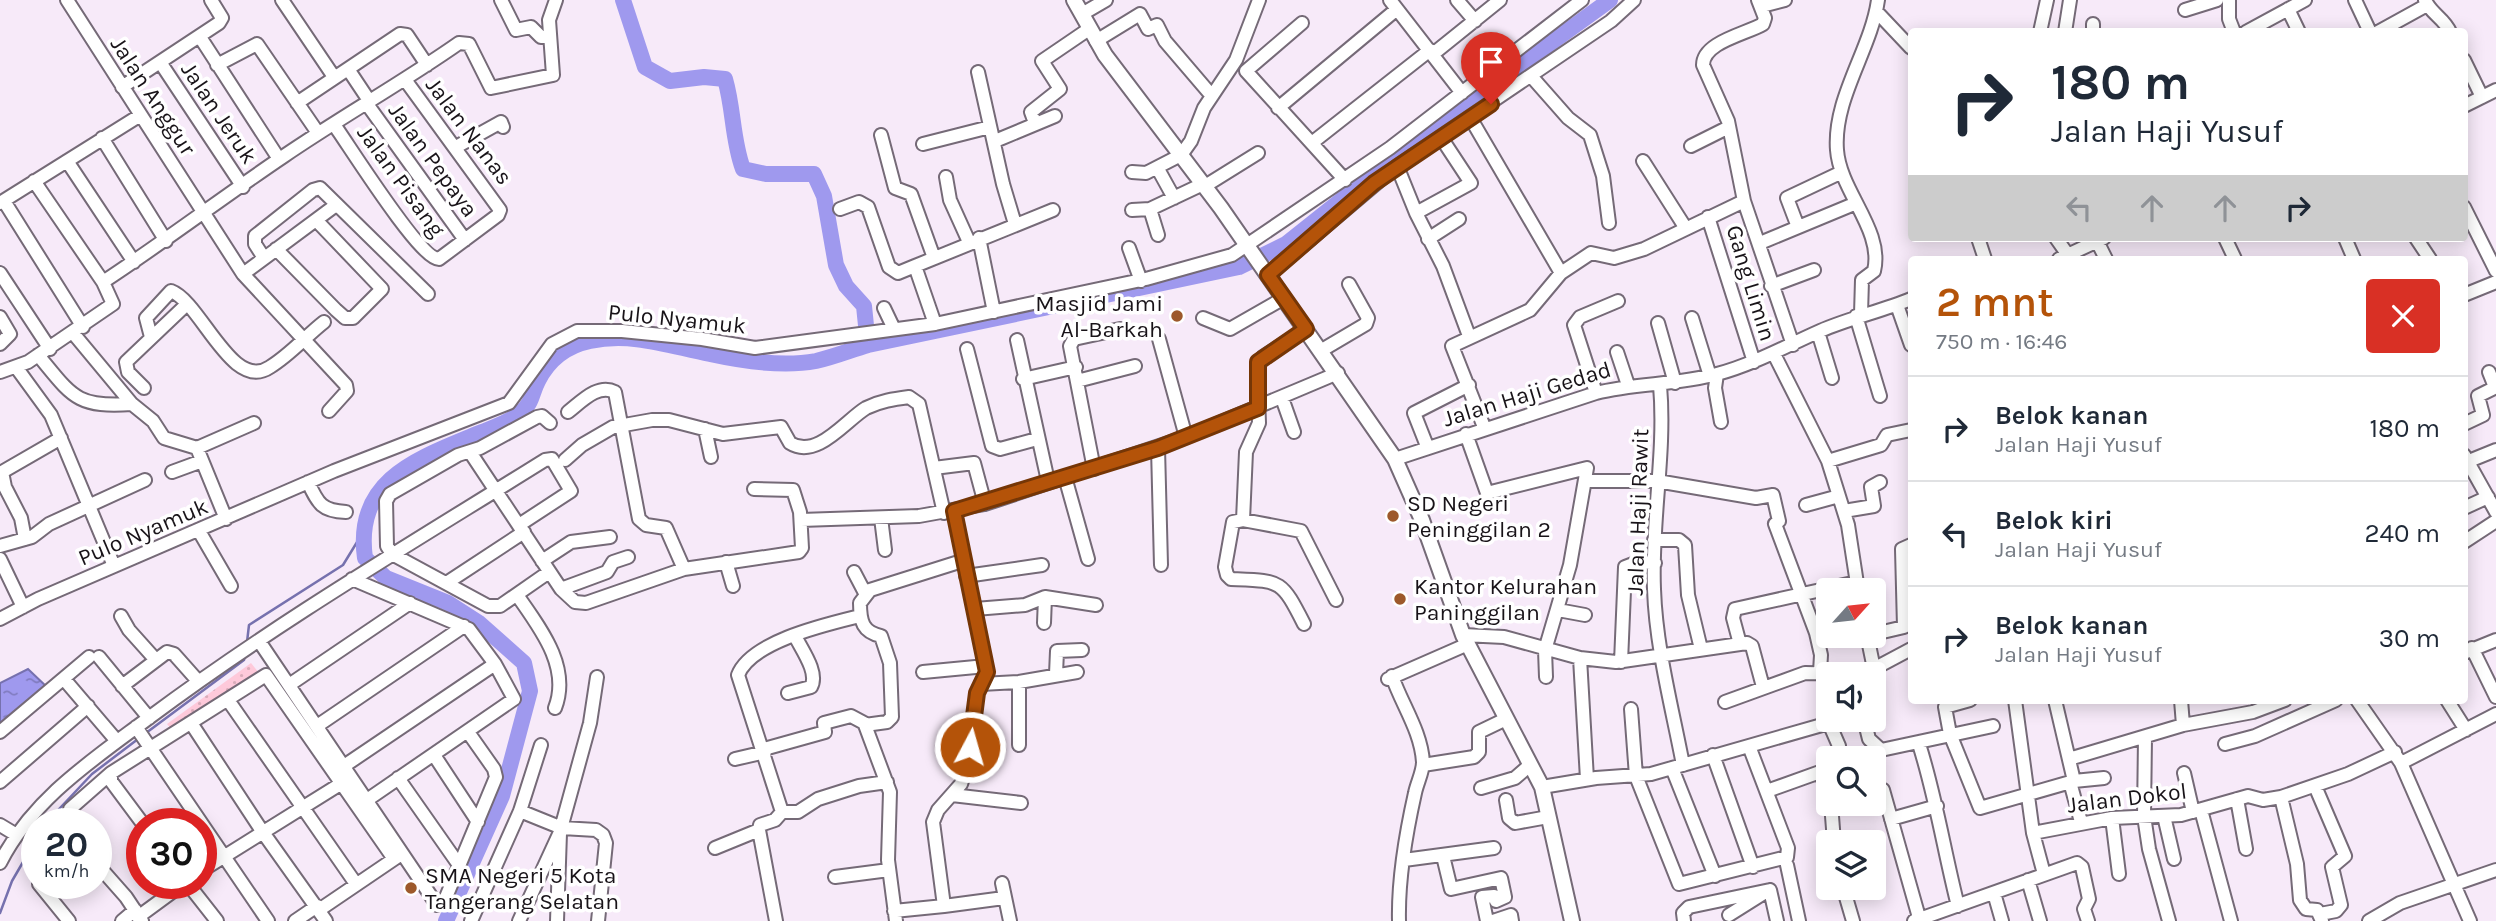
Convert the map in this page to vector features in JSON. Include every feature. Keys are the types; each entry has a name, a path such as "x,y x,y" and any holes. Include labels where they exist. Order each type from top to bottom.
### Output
{"main road":[{"path":"1074,0 1093,35 1322,350 1395,459 1422,520 1466,639 1542,787 1568,920"}],"street":[{"name":"Jalan Anggur","path":"67,0 139,116 243,274 346,385 347,391 343,398 329,411"},
{"path":"122,87 222,21 211,0"},
{"path":"501,0 516,30 531,26 541,37 550,36"},
{"path":"103,282 204,215 318,133 335,126 466,41 488,86 495,90 553,75 549,20 556,0"},
{"path":"1082,14 1106,0"},
{"path":"1135,0 1148,29 1157,25 1165,41 1212,96"},
{"path":"1132,172 1146,173 1158,169 1181,155 1212,96 1236,60 1259,0"},
{"path":"1457,0 1475,21"},
{"path":"1313,142 1500,0"},
{"path":"1257,260 1345,180 1582,0"},
{"path":"1257,260 1471,119 1611,21 1634,0"},
{"path":"1785,0 1760,3 1765,18 1763,24 1710,50 1703,59 1704,71 1729,127 1744,201 1793,345"},
{"path":"2041,28 2048,0"},
{"path":"2066,28 2070,0"},
{"path":"2185,10 2217,0"},
{"path":"2229,0 2229,19 2232,28"},
{"path":"2253,28 2305,0"},
{"path":"2355,0 2368,28"},
{"path":"288,2 334,77"},
{"path":"2385,28 2426,3 2447,28"},
{"path":"1278,108 1394,5 1462,93"},
{"path":"1877,5 1908,44"},
{"path":"1877,5 1837,125 1836,148 1854,204 1877,250 1874,271 1862,280 1859,315 1880,397"},
{"path":"2288,9 2298,28"},
{"path":"1035,123 1031,112 1060,89 1042,61 1140,14"},
{"path":"1302,23 1247,71 1345,180"},
{"path":"297,103 403,33 427,65"},
{"path":"200,37 279,159"},
{"path":"217,65 257,44 318,133"},
{"name":"Jalan Jeruk","path":"160,62 243,187"},
{"path":"2468,68 2482,97"},
{"name":"Jalan Pepaya","path":"348,69 465,240"},
{"path":"978,72 1015,224"},
{"path":"1531,76 1568,118 1590,135 1603,176 1609,223"},
{"name":"Jalan Nanas","path":"406,80 499,206 498,215 465,240"},
{"path":"2468,104 2496,90"},
{"path":"139,116 2,202 78,330 134,406 153,421 164,438 200,454 226,519"},
{"path":"995,141 1055,116"},
{"path":"1471,119 1561,273"},
{"name":"Jalan Pisang","path":"335,126 405,226 433,259 439,259 465,240"},
{"path":"923,144 990,127"},
{"path":"1692,146 1729,127"},
{"path":"881,135 895,188 911,194 934,258"},
{"path":"102,138 166,241"},
{"path":"1416,213 1471,183 1441,139"},
{"path":"1132,211 1150,209 1204,185 1258,153"},
{"path":"67,161 134,262"},
{"path":"1643,161 1685,227"},
{"path":"1397,166 1416,213 1443,266 1469,336"},
{"path":"1158,169 1174,198"},
{"path":"1798,227 1787,198 1842,172"},
{"path":"946,177 950,200 974,240 994,312"},
{"path":"0,372 19,367 44,352 112,307 114,300 34,181"},
{"path":"264,258 255,244 255,236 313,190 320,188 428,294"},
{"path":"1484,427 1469,385 1451,347 1469,336 1530,310 1561,273 1591,253 1616,258 1644,249 1744,201"},
{"path":"840,209 859,202 866,204 892,271 898,273 974,240 1054,210"},
{"path":"1760,243 1854,204"},
{"path":"243,274 336,205"},
{"path":"1150,209 1158,235"},
{"path":"2468,215 2496,271"},
{"name":"Gang Limin","path":"1708,217 1754,362"},
{"path":"1428,239 1459,219"},
{"path":"276,249 336,310 345,318 353,318 382,289 316,220"},
{"path":"2066,256 2094,242"},
{"path":"1129,248 1140,281"},
{"name":"Pulo Nyamuk","path":"0,620 114,566 308,482 509,403 552,344 577,331 622,331 702,339 746,349 935,324 1140,281 1231,255 1257,260"},
{"path":"915,266 935,324"},
{"path":"1772,286 1814,270"},
{"path":"0,273 64,386 81,400 102,406 134,406"},
{"path":"2468,293 2496,282"},
{"path":"1322,350 1367,322 1349,284"},
{"path":"151,337 146,318 167,293 176,292 237,365 254,371 270,368 324,322"},
{"path":"1203,318 1230,329 1284,298"},
{"name":"Jalan Haji Gedad","path":"1395,459 1484,427 1596,393 1628,385 1660,385 1713,375 1774,354 1859,315 1908,300"},
{"path":"1596,393 1574,325 1584,315 1618,301"},
{"path":"144,388 125,367 126,362 187,304"},
{"path":"1897,305 1908,336"},
{"path":"884,308 893,330"},
{"path":"0,317 10,334 0,344"},
{"path":"1692,318 1713,375 1721,422"},
{"path":"1658,323 1675,383"},
{"path":"1094,468 1070,346 1072,340 1119,329"},
{"path":"1243,520 1246,452 1259,423 1258,362 1306,329"},
{"path":"1818,332 1832,378"},
{"path":"1159,339 1186,437"},
{"path":"1017,340 1023,379 1048,481"},
{"path":"967,349 992,446 1000,449 1037,439"},
{"path":"1617,352 1628,385"},
{"path":"1774,354 1828,461 1844,511 1857,578"},
{"path":"1077,381 1135,366"},
{"path":"19,367 51,415 114,566"},
{"path":"1023,379 1076,367"},
{"path":"2468,422 2483,415 2478,396 2495,387 2489,372"},
{"path":"801,520 881,519 949,512 985,504 1048,481 1066,480 1094,468 1158,448 1259,409 1338,373"},
{"path":"1427,446 1414,413 1469,385"},
{"name":"Jalan Haji Rawit","path":"1660,385 1663,430 1657,481 1654,590 1661,654 1677,766 1715,876"},
{"path":"568,412 593,393 613,390 622,424 639,519 646,525 661,525 667,530 684,569"},
{"path":"565,460 582,445 622,424 660,419 732,434 781,427 790,443 798,446 831,438 861,412 879,402 909,397 919,404 934,468 949,512 975,609 986,666 986,678 975,700 967,766 961,784 938,810 932,830 944,906"},
{"path":"1282,398 1294,432"},
{"path":"388,556 388,496 458,455 470,452 537,417 542,416 551,423"},
{"path":"172,472 254,424"},
{"path":"705,429 710,457"},
{"path":"1828,461 1881,445 1887,435 1908,431"},
{"path":"1465,434 1487,493 1587,467 1558,610 1545,650 1546,677"},
{"path":"25,539 21,518 3,488 2,472 61,438"},
{"path":"1158,448 1161,565"},
{"path":"2468,459 2496,450"},
{"path":"470,452 561,589 575,602 586,603 684,569 726,562 802,556 801,520 795,492 791,489 754,489"},
{"path":"0,863 15,834 72,776 116,740 136,729 236,653 548,458 555,461 570,486 569,494 448,582"},
{"path":"934,468 974,463 985,504"},
{"path":"2468,465 2496,512"},
{"path":"0,546 25,539 145,480"},
{"path":"1066,480 1088,559"},
{"path":"1585,481 1657,481 1756,498 1773,495 1779,521 1775,524 1787,562 1802,594 1821,654 1821,662"},
{"path":"308,482 317,502 324,510 346,512"},
{"path":"1844,511 1874,506 1871,487 1880,482"},
{"path":"1806,505 1839,496"},
{"path":"2468,506 2488,497"},
{"path":"881,519 885,550"},
{"path":"1304,624 1287,592 1279,584 1231,579 1227,575 1225,567 1230,527 1235,521 1243,520 1301,531 1336,600"},
{"path":"2468,539 2496,521"},
{"path":"200,531 231,586"},
{"path":"388,556 448,582 488,606 500,606 517,595 571,542 610,537"},
{"path":"1654,540 1679,540 1685,545 1688,595 1701,649"},
{"path":"1886,631 1904,627 1902,549 1908,546"},
{"path":"561,589 607,572 613,562 628,557"},
{"path":"0,559 23,607"},
{"path":"735,759 814,737 825,732 824,723 852,716 866,724 887,722 892,717 890,663 883,638 867,631 860,617 860,603 865,593 962,561"},
{"path":"726,562 733,586"},
{"path":"1621,662 1625,567 1638,562 1655,563"},
{"path":"965,576 1042,565"},
{"path":"854,572 865,593"},
{"path":"357,576 464,626 495,664 513,694 512,701 367,800"},
{"path":"1740,644 1732,610 1816,592"},
{"path":"517,595 559,669 562,686 555,708"},
{"path":"975,609 1025,605 1045,597 1096,605"},
{"path":"1044,623 1045,597"},
{"path":"289,685 410,603"},
{"path":"1558,610 1586,615"},
{"path":"121,616 129,630 155,659"},
{"path":"781,813 764,750 738,675 743,666 765,649 795,636 860,617"},
{"path":"317,726 464,626"},
{"path":"788,693 811,687 813,674 795,636"},
{"path":"1399,921 1398,900 1404,860 1415,793 1423,765 1416,731 1390,678 1466,639 1504,637 1580,659 1621,662 1747,643 1752,646 1763,687"},
{"path":"2496,640 2468,651 2496,697"},
{"path":"255,643 289,685 367,800 398,857"},
{"path":"1056,674 1057,651 1082,650"},
{"path":"1886,662 1908,651"},
{"path":"122,685 155,659 170,652 198,681"},
{"path":"0,732 94,657 149,718"},
{"path":"1580,659 1587,779"},
{"path":"344,766 495,664"},
{"path":"923,672 986,666"},
{"path":"981,684 1019,682 1077,672"},
{"path":"1725,702 1805,673 1816,672"},
{"path":"71,808 148,744 191,723 259,677 268,677 398,857 434,903 444,902 496,773 468,732"},
{"path":"519,921 561,830 590,723 597,677"},
{"path":"64,679 116,740"},
{"path":"1019,682 1019,745"},
{"path":"228,700 356,884"},
{"path":"1951,704 1946,705 1950,734 1980,808 2072,781 2104,778"},
{"path":"2016,704 2030,794 2033,833 2044,874"},
{"path":"2056,704 2081,822"},
{"path":"2181,704 2183,724"},
{"path":"2069,759 2145,738 2183,724 2253,712 2275,704"},
{"path":"2225,744 2255,736 2327,704"},
{"path":"2360,704 2398,757 2470,921"},
{"path":"2450,704 2466,730"},
{"path":"0,782 88,706"},
{"path":"1631,709 1636,776 1679,884 1787,857 1788,849 1749,746"},
{"name":"Jalan Dokol","path":"2033,833 2081,822 2197,811 2248,796 2263,800 2281,797 2398,757 2496,715"},
{"path":"1423,765 1474,757 1479,752 1479,732 1506,719"},
{"path":"191,723 262,831 321,912"},
{"path":"1542,787 1587,779 1636,776 1829,723 1839,746"},
{"path":"866,724 890,792 889,870 895,916 1004,898"},
{"path":"1867,732 1876,749 1919,744 1950,734 1993,726"},
{"path":"136,729 268,921"},
{"path":"2145,738 2144,816 2149,849 2169,921"},
{"path":"1919,744 1937,806 1937,822 1958,906"},
{"path":"471,921 520,811 541,745"},
{"path":"434,755 478,822"},
{"path":"1713,755 1753,867"},
{"path":"1481,788 1515,778 1530,765"},
{"path":"114,770 111,781 132,808"},
{"path":"1768,791 1816,773"},
{"path":"2184,773 2231,921"},
{"path":"398,778 459,865"},
{"path":"776,921 760,825 781,813 798,812 818,799 859,786 887,782"},
{"path":"217,861 342,783"},
{"path":"2281,797 2297,864 2300,900 2304,908 2317,910 2321,918 2336,911 2341,905 2332,867 2345,856 2315,786"},
{"path":"951,796 1021,803"},
{"path":"2237,799 2246,849"},
{"path":"1506,800 1507,811 1515,824 1548,817"},
{"path":"1891,819 1937,806"},
{"path":"1886,808 1918,920 1945,916 1958,906 2073,863 2080,864 2089,899 2084,909 2088,921"},
{"path":"520,811 561,830 596,830 605,838 597,921"},
{"path":"2164,816 2174,859"},
{"path":"2112,818 2119,874"},
{"path":"0,825 15,834"},
{"path":"557,921 561,830"},
{"path":"715,848 759,830"},
{"path":"1404,860 1494,848"},
{"path":"1443,856 1451,889 1501,878 1505,897 1496,901 1494,896 1482,897 1487,921"},
{"path":"296,921 321,912 356,884 398,857"},
{"path":"1787,865 1798,921"},
{"path":"835,877 889,870"},
{"path":"2368,920 2384,917 2455,883 2496,870"},
{"path":"2028,880 2040,921"},
{"path":"112,883 138,916"},
{"path":"1002,883 1010,921"},
{"path":"1684,921 1685,909 1770,890"},
{"path":"1726,898 1730,918 1770,890"},
{"path":"1770,890 1777,921"},
{"path":"1994,893 2002,921"},
{"path":"51,899 69,921"},
{"path":"122,921 138,916 162,899"},
{"path":"200,899 217,921"},
{"path":"1847,900 1853,921"},
{"path":"1493,921 1511,915 1512,921"}],"shaded area":[{"path":"251,663 259,673 172,730 167,724"}],"water":[{"path":"28,669 49,689 0,727 0,683"}],"waterway":[{"path":"623,0 645,67 670,81 704,77 725,79 743,169 766,174 814,174 824,196 836,265 846,286 864,306 868,345"},
{"path":"446,921 502,796 530,691 524,663 479,623 448,603 386,578 365,558 364,531 369,509 380,491 394,476 433,453 516,417 527,406 547,366 566,350 590,341 636,339 749,361 804,363 868,345 1239,267 1286,244 1413,143 1610,0"},
{"path":"247,642 249,625 343,565 362,534"},
{"path":"146,733 244,660 245,656"},
{"path":"60,808 92,774 138,739"},
{"path":"0,913 21,866"}],"place":[{"name":"Masjid Jami Al-Barkah","path":"1177,316"},
{"name":"SD Negeri Peninggilan 2","path":"1393,516"},
{"name":"Kantor Kelurahan Paninggilan","path":"1400,599"},
{"name":"SMA Negeri 5 Kota Tangerang Selatan","path":"411,888"}],"route":[{"path":"970,747 977,693 987,672 975,609 965,576 954,511 985,504 1048,481 1158,448 1258,408 1258,362 1306,329 1268,275 1374,183 1491,104"}]}
